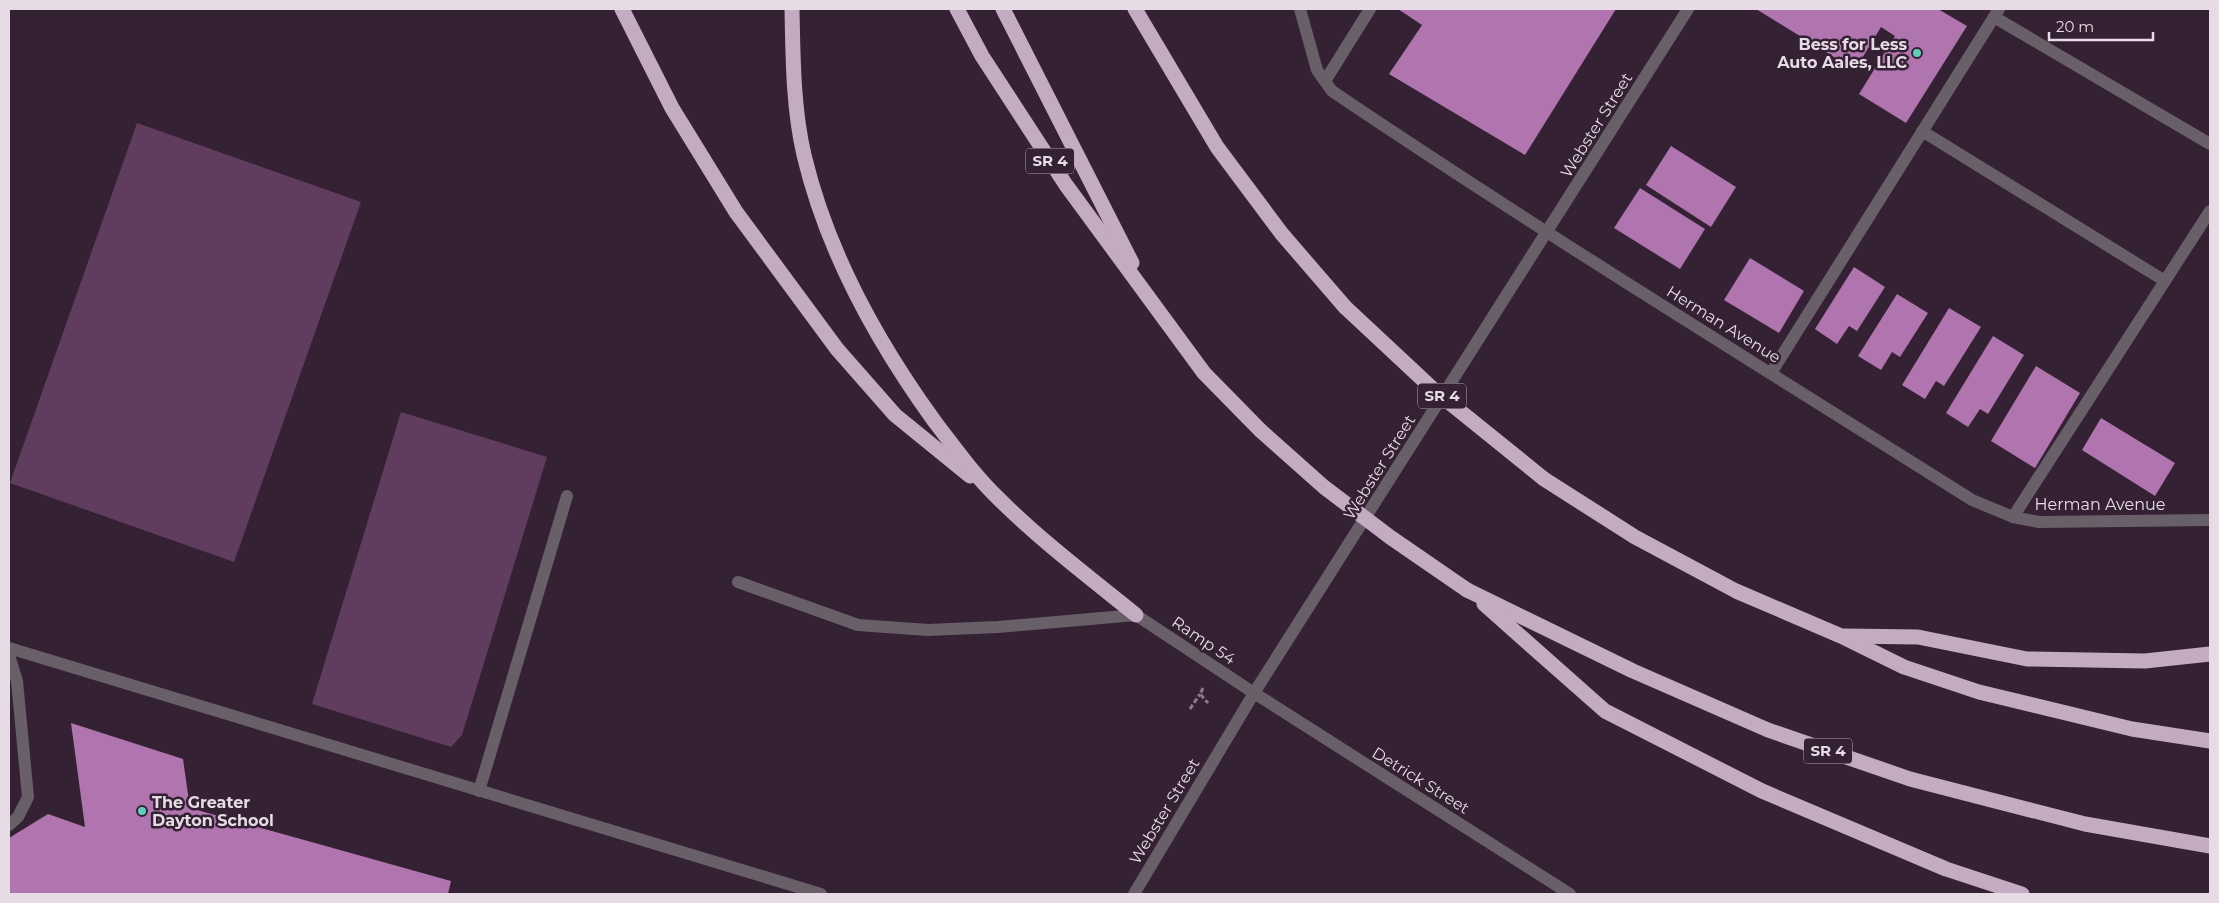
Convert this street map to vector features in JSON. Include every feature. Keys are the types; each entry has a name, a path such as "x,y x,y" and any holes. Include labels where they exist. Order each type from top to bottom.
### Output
{"highway":[{"path":"622,9 672,108 736,212 837,349 894,415 997,497 1058,552 1136,615"},
{"path":"792,9 797,108 804,154 819,209 846,273 881,338 918,398 946,437 997,497"},
{"name":"SR 4","path":"957,9 982,56 1066,185 1204,373 1261,431 1324,487 1390,537 1467,590 1633,672 1768,730 1910,779 2085,824 2210,846"},
{"path":"1003,9 1154,307"},
{"name":"SR 4","path":"1135,9 1217,147 1282,234 1345,307 1434,391 1544,479 1635,538 1736,591 1841,636 1904,666 1979,692 2132,729 2210,741"},
{"path":"1148,9 1160,49"},
{"path":"1467,590 1605,711 1762,791 1946,869 2022,894"},
{"path":"1841,636 1918,637 2027,659 2145,661 2210,654"}],"street":[{"name":"Herman Avenue","path":"1300,9 1317,70 1332,90 1455,174 1972,500 2013,517 2039,522 2210,520"},
{"path":"1325,81 1370,9"},
{"name":"Webster Street","path":"1134,894 1254,693 1688,9"},
{"path":"1771,373 1996,13 2210,144"},
{"path":"1922,131 2165,281"},
{"path":"2013,517 2210,211"},
{"path":"479,791 566,496"},
{"path":"738,582 858,625 928,630 1136,615"},
{"name":"Ramp 54","path":"1136,615 1254,693"},
{"path":"9,648 479,791 783,889 821,894"},
{"path":"9,655 17,681 28,797 18,817 9,824"},
{"name":"Detrick Street","path":"1254,693 1570,894"}],"path":[{"path":"1190,709 1205,686"},
{"path":"1200,694 1208,703"}],"shaded area":[{"path":"137,123 361,202 234,562 10,483"},
{"path":"401,412 547,457 462,735 451,747 312,704"}],"building":[{"path":"1398,9 1616,9 1525,155 1389,74 1422,25"},
{"name":"Bess for Less Auto Aales, LLC","path":"1756,9 1938,9 1967,26 1906,123 1859,94 1895,36 1881,27 1855,70"},
{"path":"1671,146 1736,187 1711,227 1646,185"},
{"path":"1640,188 1705,229 1680,269 1614,228"},
{"path":"1750,258 1804,291 1779,333 1724,300"},
{"path":"1854,267 1885,287 1857,331 1849,326 1837,344 1815,329"},
{"path":"1897,294 1928,313 1900,357 1892,352 1881,370 1858,356"},
{"path":"1949,308 1981,327 1944,386 1936,381 1925,399 1902,385"},
{"path":"1993,336 2024,355 1988,414 1980,409 1968,427 1946,413"},
{"path":"2036,366 2080,393 2035,468 1991,441"},
{"path":"2101,418 2175,463 2155,496 2082,450"},
{"name":"The Greater Dayton School","path":"71,723 183,759 190,808 451,881 448,894 9,894 9,838 48,814 85,827"}],"place":[{"name":"Bess for Less Auto Aales, LLC","path":"1917,53"},
{"name":"The Greater Dayton School","path":"142,811"}]}
